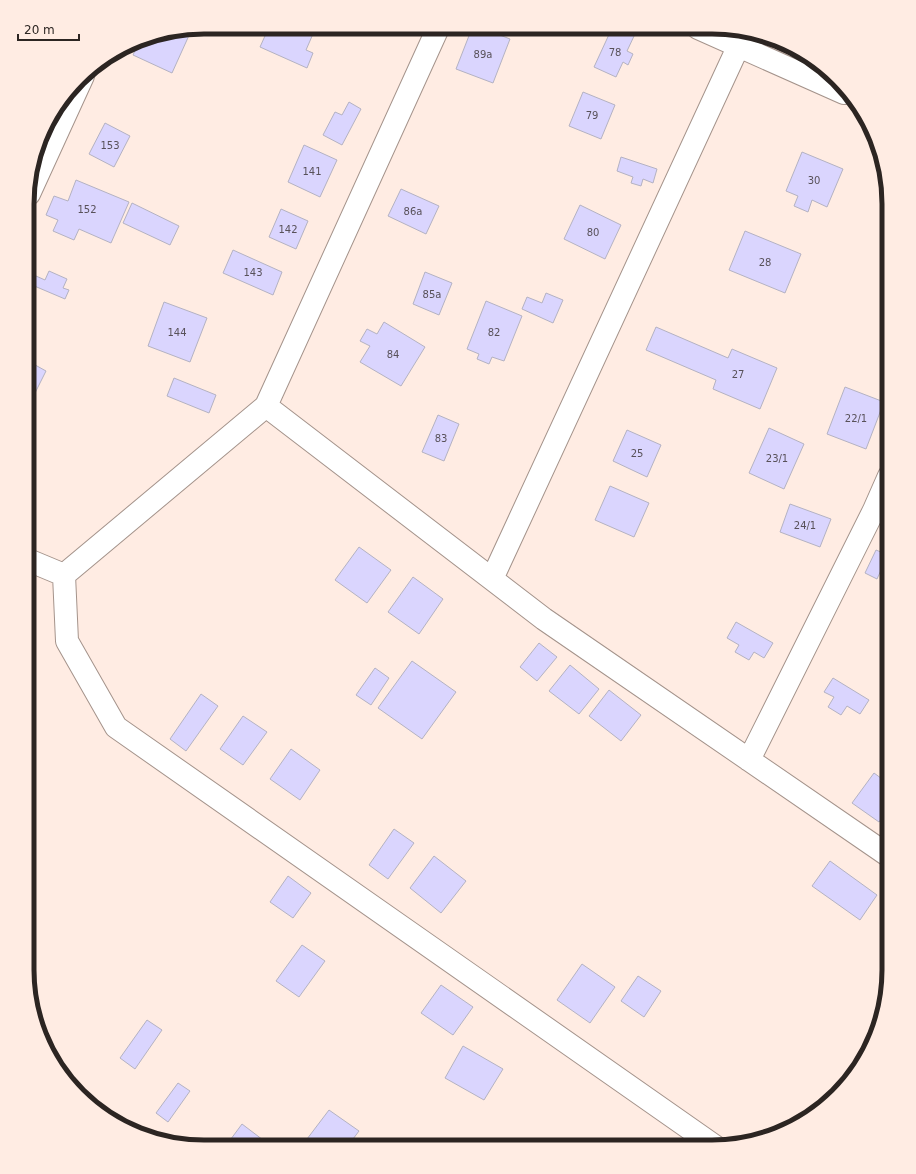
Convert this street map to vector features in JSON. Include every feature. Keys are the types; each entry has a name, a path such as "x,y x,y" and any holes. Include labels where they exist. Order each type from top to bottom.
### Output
{"street":[{"path":"64,575 266,406 435,34"},
{"path":"722,34 742,39 838,90"},
{"path":"492,580 742,39"},
{"path":"36,177 75,93"},
{"path":"266,406 544,619 882,851"},
{"path":"749,760 882,492"},
{"path":"34,562 64,575"},
{"path":"64,575 67,641 116,727 706,1140"}],"building":[{"path":"190,34 172,73 133,55 136,48 149,43 171,37"},
{"path":"266,34 313,34 306,50 313,53 307,68 260,47"},
{"path":"470,34 497,34 510,39 493,83 456,69"},
{"path":"609,34 635,34 627,51 633,54 628,65 623,62 616,77 594,67"},
{"path":"583,92 615,105 601,139 569,126"},
{"path":"349,102 361,109 342,145 323,135 335,112 342,115"},
{"path":"105,123 130,136 114,167 89,154"},
{"path":"304,145 337,160 320,197 288,182"},
{"path":"802,152 843,169 827,207 812,200 808,212 794,206 798,196 786,191"},
{"path":"621,157 657,169 653,183 643,179 641,186 631,183 633,177 617,171"},
{"path":"76,180 129,202 111,243 79,229 74,240 53,231 58,220 46,215 54,196 68,201"},
{"path":"401,189 439,206 426,234 388,216"},
{"path":"132,203 179,226 170,245 123,223"},
{"path":"580,205 621,225 605,259 564,239"},
{"path":"281,209 308,221 296,249 269,237"},
{"path":"745,231 801,254 785,293 729,270"},
{"path":"233,250 282,272 273,295 223,273"},
{"path":"49,271 67,279 63,288 69,290 65,299 34,286 36,276 45,280"},
{"path":"425,272 452,283 439,315 413,304"},
{"path":"546,293 563,300 553,323 522,309 527,297 542,303"},
{"path":"486,301 522,316 504,361 492,357 489,364 477,359 479,354 467,349"},
{"path":"164,302 207,318 190,362 148,346"},
{"path":"384,322 425,347 401,386 360,362 370,346 360,341 367,329 377,334"},
{"path":"656,327 728,358 732,349 777,368 760,409 713,389 716,380 646,350"},
{"path":"34,364 46,371 34,395"},
{"path":"174,378 216,395 209,413 167,396"},
{"path":"845,387 882,401 882,407 866,449 827,434"},
{"path":"438,415 459,424 444,461 422,452"},
{"path":"769,428 804,444 784,489 749,473"},
{"path":"627,430 661,445 647,477 613,461"},
{"path":"610,486 649,503 634,537 595,520"},
{"path":"790,504 831,519 820,547 780,532"},
{"path":"359,547 391,570 367,603 335,580"},
{"path":"876,550 882,552 882,568 877,579 865,573"},
{"path":"413,577 443,599 419,634 388,612"},
{"path":"736,622 773,643 764,658 754,652 749,660 735,652 739,645 727,638"},
{"path":"539,643 557,657 537,681 520,667"},
{"path":"412,661 456,692 422,739 378,708"},
{"path":"570,665 599,689 579,714 549,691"},
{"path":"375,668 389,678 371,705 356,695"},
{"path":"833,678 869,700 860,714 847,706 841,715 828,707 834,697 824,692"},
{"path":"609,690 641,715 621,741 589,716"},
{"path":"201,694 218,706 186,751 170,739"},
{"path":"243,716 267,732 243,765 220,749"},
{"path":"291,749 320,770 300,800 270,779"},
{"path":"874,773 882,779 882,818 879,822 852,803"},
{"path":"394,829 414,843 388,879 369,865"},
{"path":"434,856 466,881 441,913 410,888"},
{"path":"830,861 877,895 860,920 812,886"},
{"path":"288,876 311,893 293,918 270,902"},
{"path":"302,945 325,961 299,997 276,981"},
{"path":"582,964 615,987 590,1023 557,1000"},
{"path":"638,976 661,991 644,1017 621,1001"},
{"path":"441,985 473,1007 453,1035 421,1013"},
{"path":"147,1020 162,1030 135,1069 120,1058"},
{"path":"463,1046 503,1069 484,1100 445,1078"},
{"path":"178,1083 190,1091 168,1122 156,1113"},
{"path":"329,1110 359,1131 352,1140 307,1139"},
{"path":"242,1124 263,1140 230,1140"}]}
